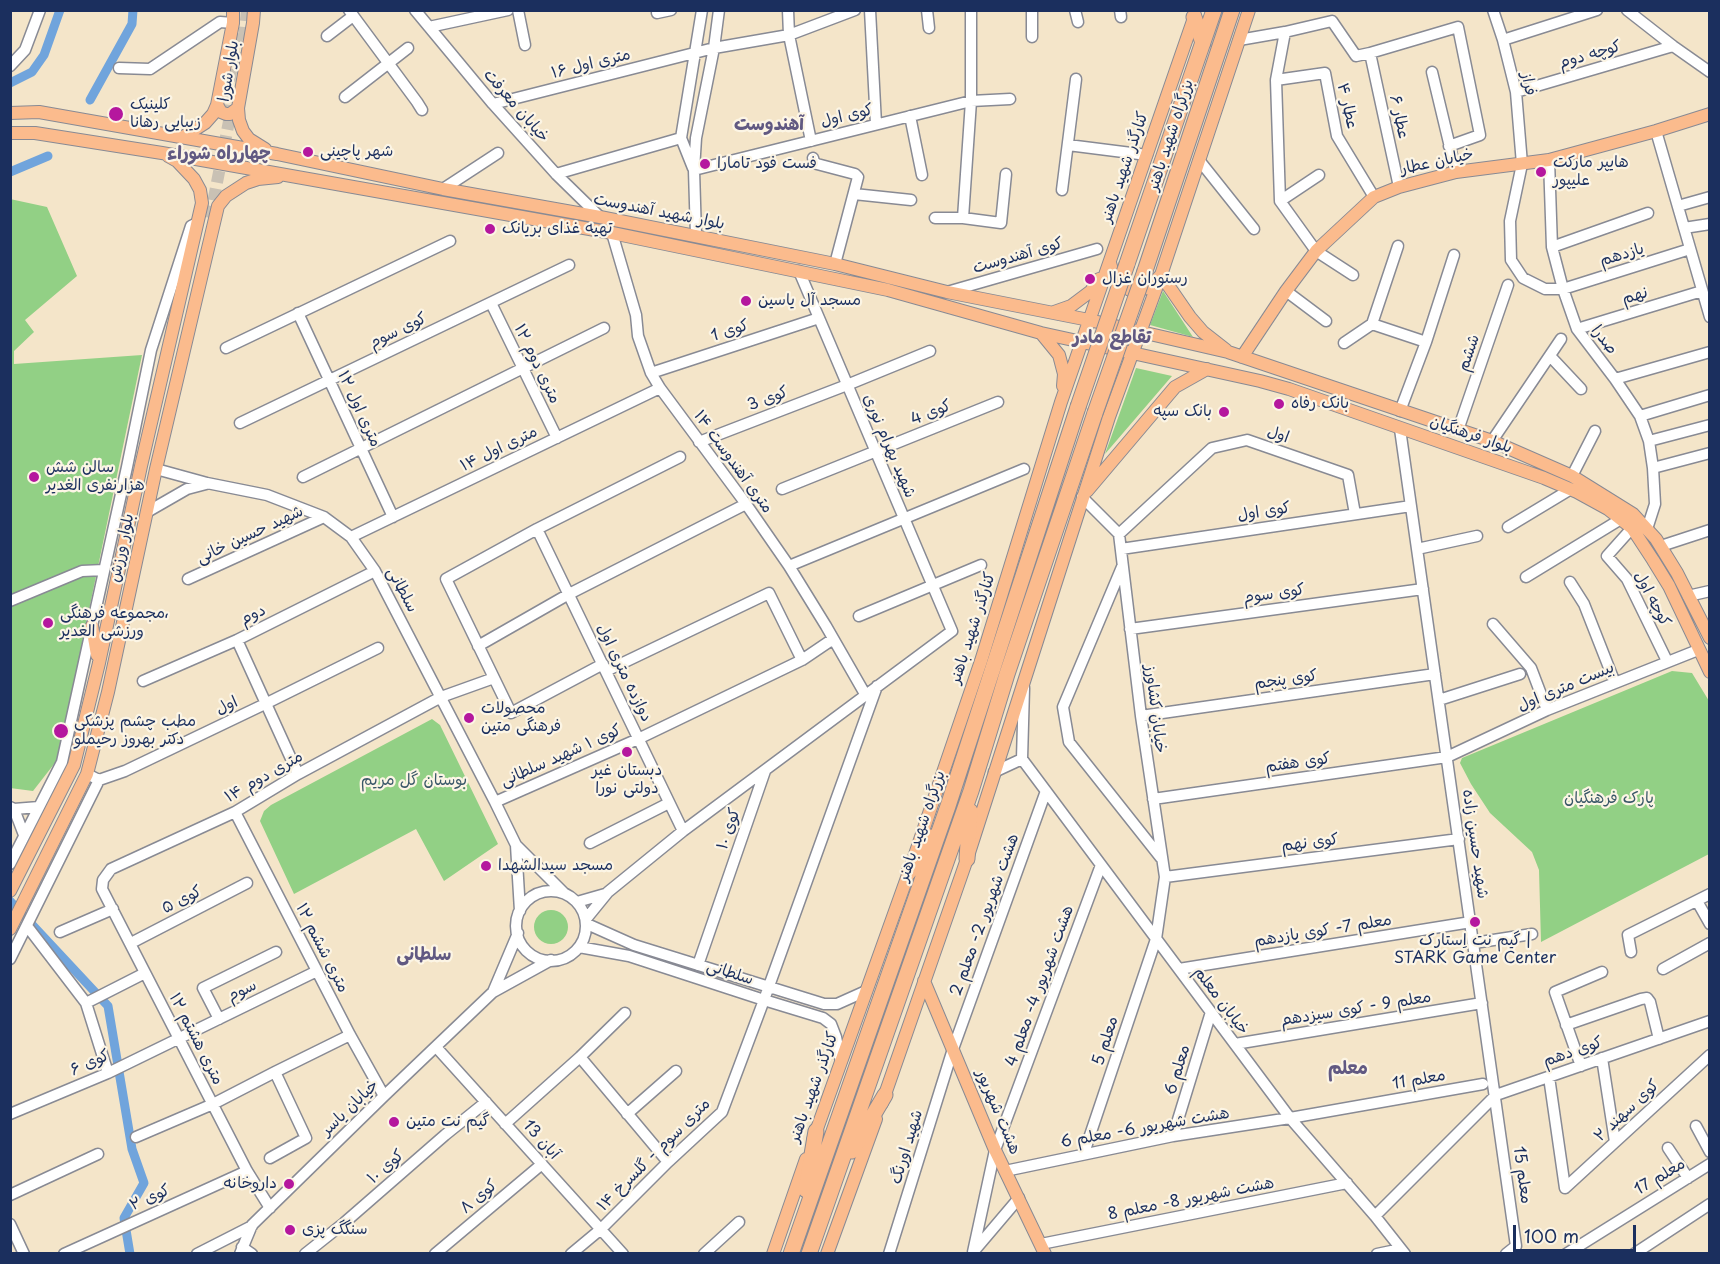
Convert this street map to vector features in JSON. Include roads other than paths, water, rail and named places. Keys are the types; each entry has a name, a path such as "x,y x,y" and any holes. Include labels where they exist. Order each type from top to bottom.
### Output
{"highway":[{"name":"بزرگراه شهید باهنر","path":"791,1254 948,806 1078,407 1214,10"},
{"name":"بزرگراه شهید باهنر","path":"1102,415 1153,273 1232,10"},
{"path":"1196,14 1203,43"},
{"path":"809,1254 971,791 1007,674 1102,415"},
{"path":"967,859 971,791"},
{"path":"909,872 948,806"},
{"path":"834,1182 885,1095"},
{"path":"798,1235 816,1131"}],"main road":[{"name":"بلوار شورا","path":"254,10 238,108 239,120 249,139 277,154"},
{"path":"1110,263 1115,280 1130,290 1148,288 1199,160 1249,10"},
{"name":"کنارگذر شهید باهنر","path":"772,1254 909,872 981,661 1061,402 1196,14"},
{"name":"بلوار شورا","path":"183,137 205,123 218,105 233,17"},
{"path":"218,105 221,112 226,114 238,108"},
{"name":"بلوار شهید آهندوست","path":"10,113 39,112 277,154 443,189 835,264 947,292 1139,332"},
{"name":"خیابان عطار","path":"1242,357 1316,251 1374,197 1399,187 1456,172 1549,160 1710,114"},
{"name":"بلوار شهید آهندوست","path":"10,133 35,133 200,159 612,233 888,290 1041,333 1132,354"},
{"path":"200,159 203,141"},
{"path":"235,165 238,147"},
{"path":"162,153 177,161 194,179 200,190 202,203"},
{"path":"218,206 226,196 246,183 258,179 291,175"},
{"path":"202,203 204,199 211,197 217,201 218,206"},
{"name":"بلوار ورزش","path":"10,893 74,765 202,203"},
{"name":"بلوار ورزش","path":"12,926 87,774 108,692 156,468 218,206"},
{"path":"1053,313 1071,306 1091,291 1110,263"},
{"path":"1102,415 1132,354 1153,273"},
{"path":"1153,273 1203,332 1228,352"},
{"path":"888,290 891,277"},
{"name":"بلوار فرهنگیان","path":"1139,332 1228,352 1492,441 1572,476 1633,514 1661,546 1710,638"},
{"path":"1041,333 1059,355 1064,374 1061,402"},
{"path":"1191,367 1196,345"},
{"name":"بلوار فرهنگیان","path":"1132,354 1289,389 1544,478 1571,489 1608,509 1632,528 1669,586 1710,672"},
{"path":"1082,497 1175,387 1207,369"},
{"path":"827,1254 967,859 1082,497 1104,401 1091,391 1074,392 1061,402"},
{"path":"92,626 99,663"},
{"path":"10,893 25,902"},
{"name":"هشت شهریور","path":"924,981 995,1150 1043,1251"}],"street":[{"path":"10,66 25,50 39,10"},
{"name":"خیابان معرفت","path":"415,10 493,104 556,174 600,218"},
{"path":"429,27 508,10"},
{"path":"518,10 525,45"},
{"path":"657,14 671,10"},
{"path":"694,170 681,138 702,10"},
{"path":"696,236 694,170 696,138 719,10"},
{"path":"788,10 789,35 811,141"},
{"name":"۱۶ متری اول","path":"493,104 714,48 789,35 855,10"},
{"path":"870,10 876,124"},
{"path":"927,10 929,28"},
{"path":"963,218 971,101 971,10"},
{"path":"1032,10 1032,38"},
{"path":"1075,10 1078,22"},
{"name":"فراز","path":"1493,10 1516,93 1522,164 1510,220 1511,260 1523,278 1545,289 1563,289"},
{"path":"1503,40 1597,10"},
{"path":"1627,10 1710,72"},
{"path":"327,36 351,14 422,110"},
{"path":"119,68 150,69 220,22 233,17"},
{"path":"1239,40 1332,21 1356,56 1458,27 1480,135 1449,146"},
{"path":"1285,32 1276,80 1280,201 1316,251 1353,275"},
{"name":"کوچه دوم","path":"1516,93 1673,46"},
{"path":"345,97 408,48"},
{"name":"عطار ۶","path":"1370,53 1399,187"},
{"path":"1432,72 1456,172"},
{"name":"عطار ۴","path":"1276,80 1324,74 1337,136 1374,197"},
{"path":"1062,189 1076,79"},
{"name":"کوی اول","path":"694,170 971,101 1010,99"},
{"path":"910,116 922,175"},
{"path":"1656,131 1690,249 1704,284 1710,317"},
{"path":"556,174 681,138"},
{"path":"1068,145 1146,155"},
{"path":"443,189 498,153"},
{"path":"813,158 818,164 855,174 858,177 835,264"},
{"path":"1199,160 1254,229"},
{"name":"صدرا","path":"1549,160 1552,247 1577,329 1640,416 1649,441 1655,504 1647,530"},
{"path":"935,218 963,218 1001,223 1006,174"},
{"path":"1280,201 1319,175"},
{"path":"854,194 911,200"},
{"path":"1678,206 1710,197"},
{"path":"1552,247 1648,213"},
{"path":"10,864 63,762 128,467 151,350 191,226 198,222"},
{"path":"1684,228 1710,224"},
{"name":"۱۴ متری آهندوست","path":"612,233 636,315 638,336 651,373 789,566 865,694"},
{"path":"226,348 450,241"},
{"path":"1344,343 1372,324 1398,246"},
{"name":"کوی آهندوست","path":"947,292 1097,249"},
{"name":"یازدهم","path":"1563,289 1690,249"},
{"path":"1400,411 1426,342 1454,255"},
{"name":"کوی سوم","path":"240,423 569,265"},
{"name":"شهید بهرام نوری","path":"799,271 952,631 877,686"},
{"name":"نهم","path":"1577,329 1704,284"},
{"name":"ششم","path":"1458,430 1508,285"},
{"path":"1286,291 1326,321"},
{"name":"۱۲ متری دوم","path":"491,303 556,438"},
{"name":"۱۲ متری اول","path":"298,313 393,517"},
{"name":"کوی 1","path":"651,373 819,318"},
{"path":"1372,324 1426,342"},
{"path":"303,477 604,328"},
{"path":"1492,441 1561,339"},
{"name":"کوی 3","path":"699,442 930,351"},
{"path":"1615,379 1710,352"},
{"path":"1550,356 1581,389"},
{"name":"۱۴ متری اول","path":"351,537 660,388"},
{"path":"1640,416 1710,395"},
{"name":"کوی 4","path":"782,489 998,402"},
{"path":"1649,441 1710,425"},
{"name":"شهید حسین زاده","path":"1400,429 1496,1095"},
{"path":"1572,476 1595,431"},
{"name":"اول","path":"1119,534 1212,448 1247,440 1348,475 1355,514"},
{"path":"1653,468 1710,453"},
{"path":"680,457 537,529 446,579 511,712 769,593 802,660"},
{"path":"128,467 141,466"},
{"name":"سلطانی","path":"156,468 207,483 267,495 324,517 351,537 375,572 516,845"},
{"path":"789,566 1024,469"},
{"path":"147,512 187,489 207,483"},
{"path":"1508,527 1571,489"},
{"path":"1082,497 1119,534"},
{"path":"478,646 569,594 746,504"},
{"name":"کوی اول","path":"1121,549 1411,506"},
{"name":"شهید حسین خانی","path":"188,579 324,517"},
{"path":"1526,577 1622,519"},
{"name":"کوچه اول","path":"1632,528 1607,556 1627,579 1667,661"},
{"name":"دوازده متری اول","path":"537,529 683,831"},
{"path":"1661,546 1710,530"},
{"name":"خیابان کشاورز","path":"1119,534 1141,716 1165,877 1156,939"},
{"path":"1417,549 1477,536"},
{"path":"859,616 981,565"},
{"path":"1122,566 1063,707 1069,742 1163,861"},
{"path":"10,602 82,571 104,570"},
{"name":"دوم","path":"143,681 237,640 375,572"},
{"path":"1570,582 1584,604 1615,683"},
{"name":"کوی سوم","path":"1130,629 1423,589"},
{"path":"1688,596 1710,591"},
{"path":"1493,624 1531,668 1547,710"},
{"name":"کوی ۱ شهید سلطانی","path":"495,802 638,739 802,660 833,639"},
{"path":"237,640 298,774"},
{"name":"اول","path":"99,780 125,771 378,648"},
{"name":"بیست متری اول","path":"1447,757 1547,710 1698,650"},
{"name":"کوی پنجم","path":"1141,716 1435,674"},
{"path":"1439,700 1520,675"},
{"name":"۱۴ متری دوم","path":"103,880 111,869 235,812 298,774 441,697 494,678"},
{"path":"994,772 1022,759 1024,679"},
{"path":"586,922 608,892 683,831 877,686"},
{"path":"769,988 877,686"},
{"name":"کوی هفتم","path":"1153,799 1447,757"},
{"name":"خیابان معلم","path":"1022,759 1290,1118 1403,1251"},
{"name":"کوی ۱۰","path":"698,965 765,770"},
{"path":"10,959 99,780 87,774"},
{"name":"هشت شهریور 2- معلم 2","path":"953,1049 1046,791"},
{"path":"590,843 669,803"},
{"path":"24,835 12,808 39,807"},
{"name":"۱۲ متری ششم","path":"235,812 384,1096"},
{"name":"کوی نهم","path":"1165,877 1459,839"},
{"path":"516,845 564,893 577,902 586,922 585,936 579,947 570,955 559,960 535,957 525,949 519,939 516,927 520,911 533,896 544,891 564,893"},
{"path":"516,845 520,911"},
{"name":"هشت شهریور 4- معلم 4","path":"972,1253 995,1150 1101,865"},
{"name":"۱۲ متری هشتم","path":"103,880 102,889 247,1171 270,1208"},
{"name":"کوی ۵","path":"131,943 247,883"},
{"path":"577,902 608,892"},
{"path":"1631,951 1628,936 1710,894"},
{"path":"1697,901 1710,924"},
{"path":"60,932 113,909"},
{"name":"سلطانی","path":"586,922 634,945 824,1004 837,1004 866,991"},
{"name":"معلم 7- کوی یازدهم","path":"1179,969 1471,922"},
{"path":"27,926 86,1004 108,1072"},
{"name":"خیابان یاسر","path":"493,992 518,933"},
{"path":"1474,943 1532,934"},
{"name":"معلم 5","path":"1084,1153 1156,939"},
{"path":"1663,969 1710,943"},
{"name":"سلطانی","path":"579,947 629,956 823,1018 831,1024 841,1062"},
{"path":"219,1019 203,988 276,952"},
{"name":"خیابان یاسر","path":"241,1250 252,1226 493,992 551,960"},
{"name":"سوم","path":"180,1038 317,971"},
{"path":"1581,1066 1555,992 1602,972"},
{"path":"86,1004 145,973"},
{"name":"۱۴ متری سوم - گلسرخ","path":"601,1229 722,1112 769,988"},
{"path":"1566,1025 1647,998 1659,1039"},
{"name":"معلم 9 - کوی سیزدهم","path":"1235,1044 1482,1003"},
{"path":"505,1124 580,1057 625,1012"},
{"name":"معلم 6","path":"1173,1136 1211,1012"},
{"name":"کوی دهم","path":"1496,1095 1710,1021"},
{"path":"136,1137 213,1104 350,1035"},
{"name":"کوی ۶","path":"10,1114 180,1038"},
{"name":"13 آبان","path":"436,1047 623,1254"},
{"name":"شهید اورنگ","path":"892,1253 953,1049"},
{"name":"کوی سهند ۲","path":"1549,1077 1565,1188 1710,1055"},
{"path":"580,1057 668,1162"},
{"path":"1602,1058 1615,1142"},
{"path":"627,1114 676,1071"},
{"path":"270,1158 306,1138 275,1072"},
{"name":"معلم 11","path":"1290,1118 1483,1084"},
{"path":"1375,1216 1496,1095"},
{"name":"معلم 15","path":"1496,1095 1516,1246 1506,1254"},
{"name":"کوی ۱۰","path":"305,1254 486,1102"},
{"name":"هشت شهریور 6- معلم 6","path":"1005,1171 1173,1136 1290,1118"},
{"path":"1696,1126 1710,1152"},
{"path":"1668,1148 1688,1178"},
{"path":"10,1195 98,1154"},
{"name":"کوی ۸","path":"435,1254 542,1164"},
{"name":"معلم 17","path":"1566,1254 1710,1164"},
{"name":"کوی ۲","path":"64,1253 247,1171"},
{"name":"هشت شهریور 8- معلم 8","path":"1043,1251 1347,1183"},
{"path":"972,1253 1018,1198"},
{"path":"1634,1254 1710,1204"},
{"path":"704,1254 740,1222"},
{"path":"10,1224 24,1254"},
{"path":"196,1254 252,1226"},
{"path":"571,1254 601,1229"},
{"path":"1581,1243 1586,1254"},
{"path":"241,1250 252,1254"},
{"path":"1377,1254 1403,1251"}],"waterway":[{"path":"10,83 32,72 44,55 60,10"},
{"path":"90,100 132,24 133,10"},
{"path":"10,172 48,156"},
{"path":"10,901 108,1006 132,1149 144,1183 124,1218 130,1254"}],"tunnel":[{"path":"244,39 247,10"},
{"path":"223,116 239,27"},
{"path":"210,218 232,106"}],"place":[{"name":"کلینیک زیبایی رهانا","path":"116,114"},
{"name":"شهر پاچینی","path":"308,152"},
{"name":"فست فود تامارا","path":"705,164"},
{"name":"هایپر مارکت علیپور","path":"1541,172"},
{"name":"تهیه غذای بریانک","path":"490,229"},
{"name":"رستوران غزال","path":"1090,279"},
{"name":"مسجد آل یاسین","path":"746,301"},
{"name":"بانک رفاه","path":"1279,404"},
{"name":"بانک سپه","path":"1224,412"},
{"name":"سالن شش هزارنفری الغدیر","path":"34,477"},
{"name":"مجموعه فرهنگی، ورزشی الغدیر","path":"48,623"},
{"name":"محصولات فرهنگی متین","path":"469,718"},
{"name":"مطب چشم پزشکی دکتر بهروز رحیملو","path":"61,731"},
{"name":"دبستان غیر دولتی نورا","path":"627,752"},
{"name":"مسجد سیدالشهدا","path":"486,866"},
{"name":"گیم نت اِستارک | STARK Game Center","path":"1475,922"},
{"name":"گیم نت متین","path":"394,1122"},
{"name":"داروخانه","path":"289,1184"},
{"name":"سنگگ پزی","path":"290,1230"}],"district":[{"name":"آهندوست","path":"769,125"},
{"name":"چهارراه شوراء","path":"219,154"},
{"name":"تقاطع مادر","path":"1112,338"},
{"name":"سلطانی","path":"424,955"},
{"name":"معلم","path":"1348,1069"}],"park label":[{"name":"بوستان گل مریم","path":"414,781"},
{"name":"پارک فرهنگیان","path":"1609,799"}]}
